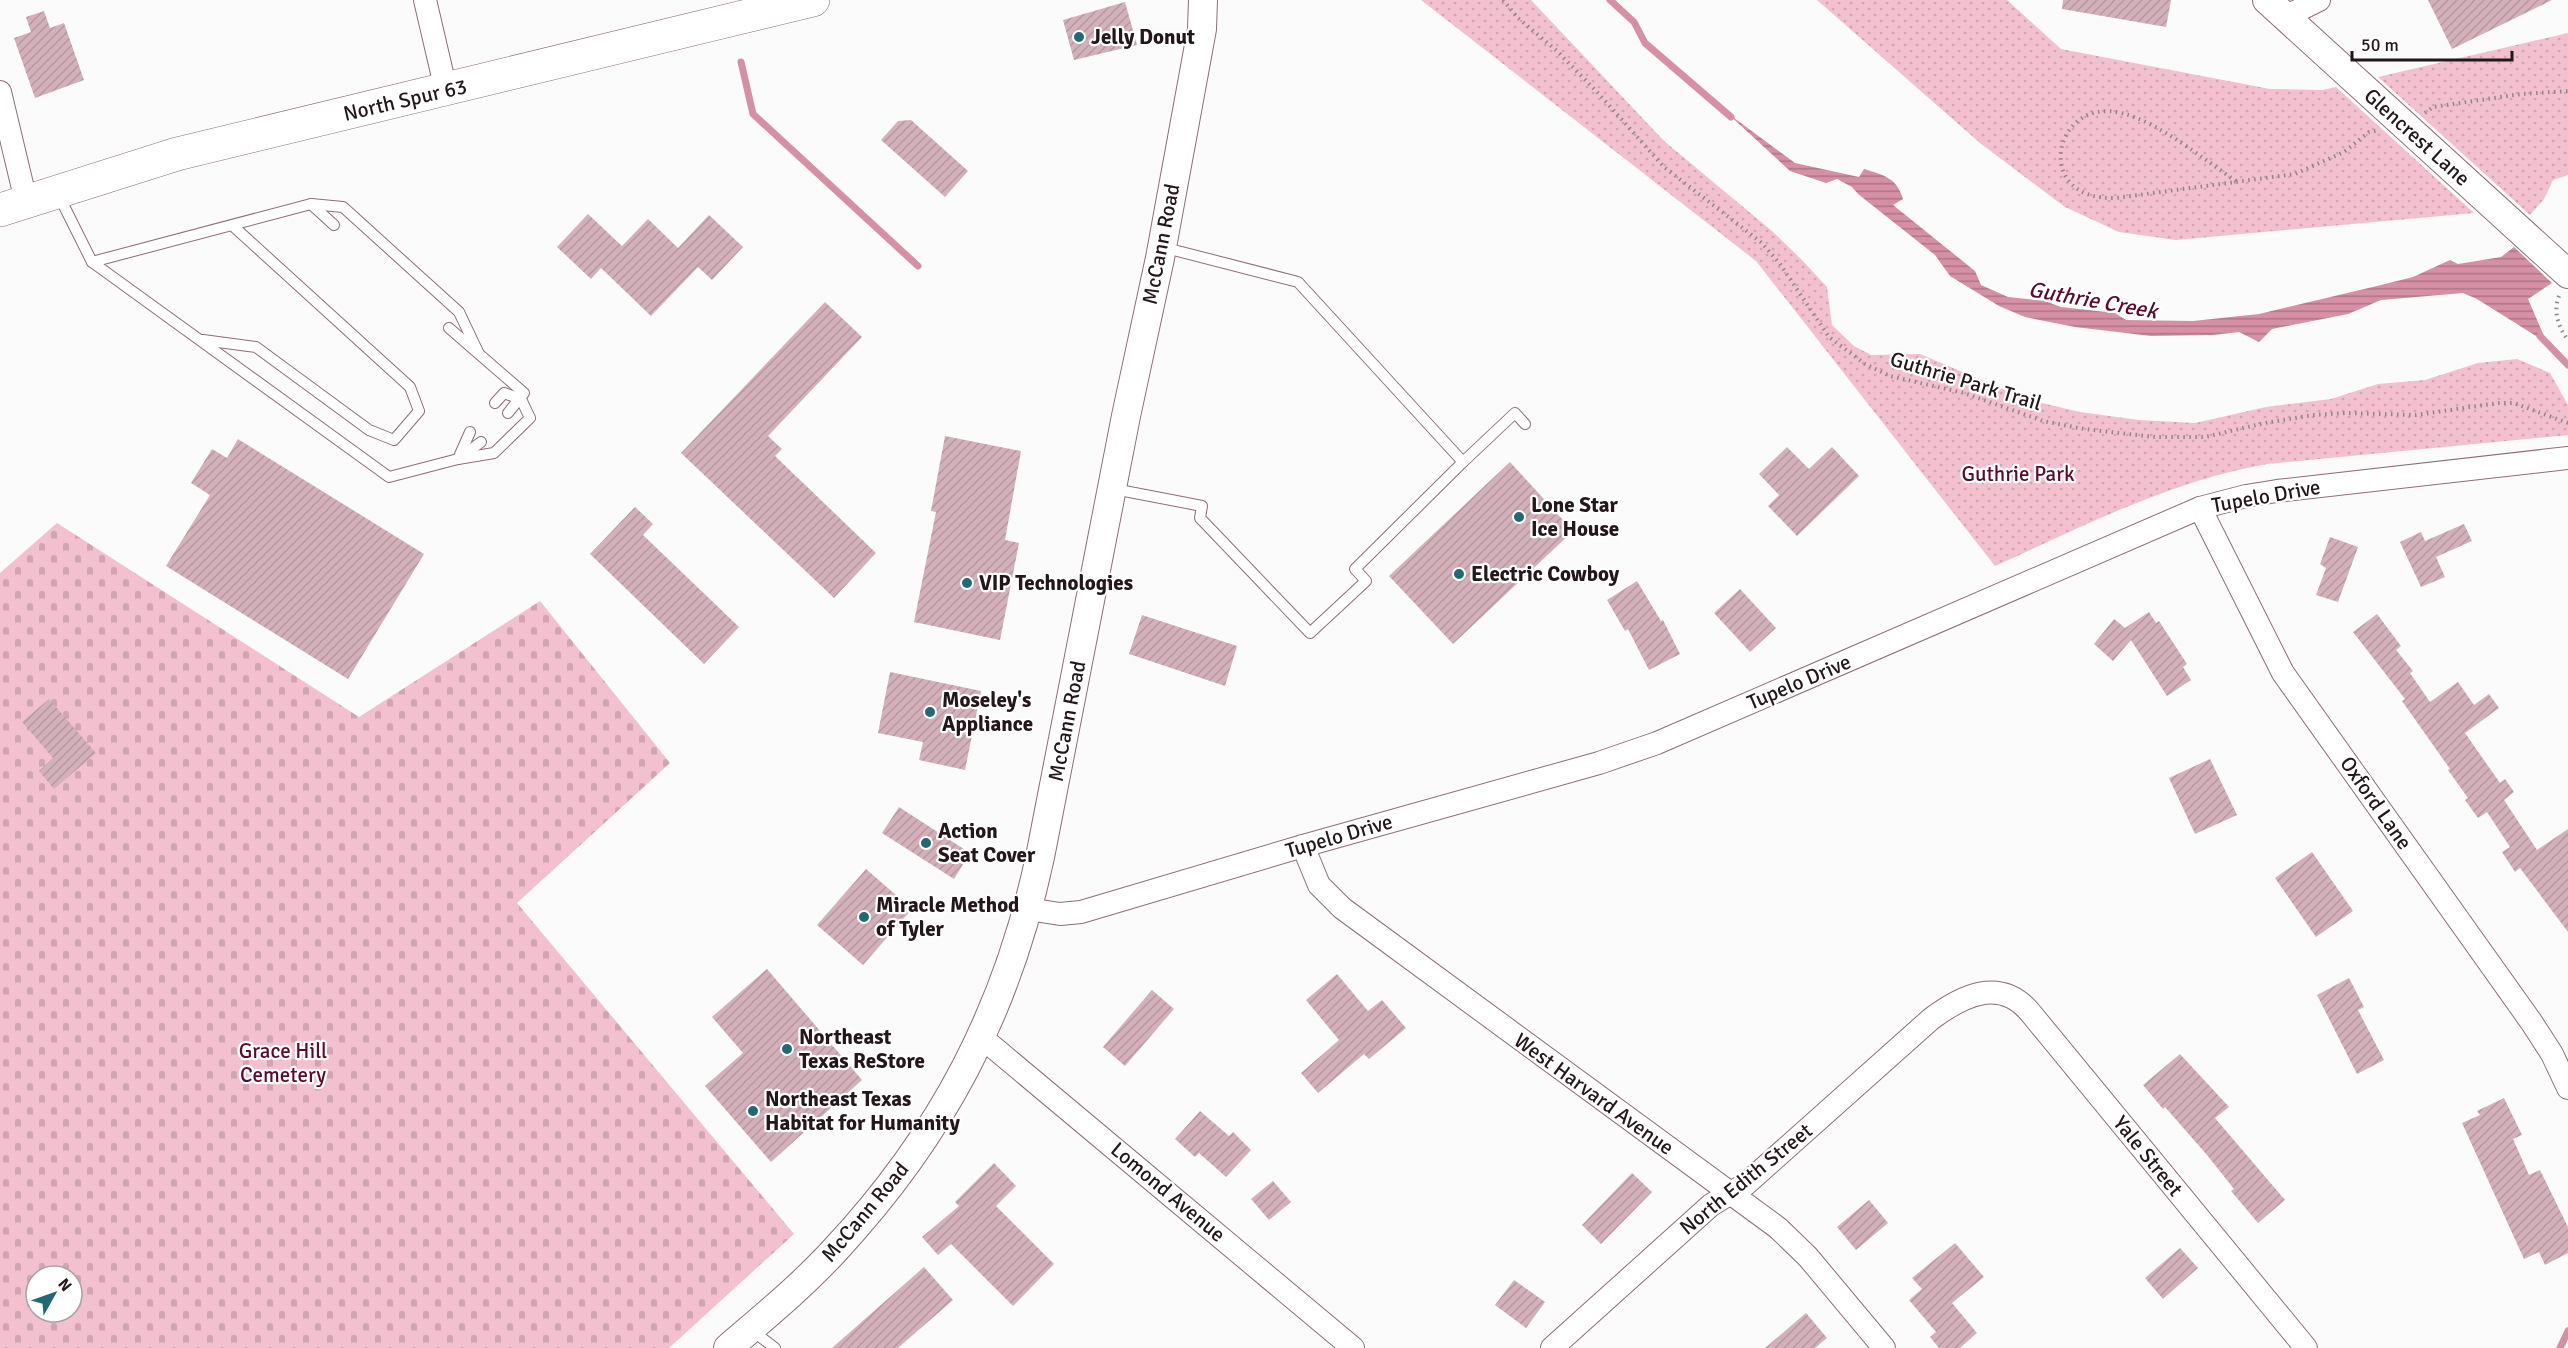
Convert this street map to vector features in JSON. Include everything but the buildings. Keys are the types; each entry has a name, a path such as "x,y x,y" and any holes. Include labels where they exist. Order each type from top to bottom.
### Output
{"main road":[{"name":"North Spur 63","path":"28,201 177,154 813,0"}],"street":[{"path":"425,0 446,90"},
{"name":"McCann Road","path":"728,1348 834,1251 899,1175 957,1086 981,1037 1008,972 1028,909 1041,857 1112,489 1162,247 1202,28 1203,0"},
{"path":"2276,9 2319,0"},
{"name":"Glencrest Lane","path":"2276,9 2564,283"},
{"path":"0,92 28,201"},
{"name":"Tupelo Drive","path":"1028,909 1060,914 1082,912 1303,846 1599,763 1657,743 2200,508 2246,496 2287,490 2568,458"},
{"name":"Oxford Lane","path":"2200,508 2283,673 2543,1038 2568,1088"},
{"name":"West Harvard Avenue","path":"1303,846 1319,885 1342,908 1778,1228 1799,1248 1884,1348"},
{"name":"Yale Street","path":"1974,995 2001,993 2023,1004 2306,1348"},
{"name":"North Edith Street","path":"1552,1348 1711,1205 1746,1184 1931,1019 1951,1005 1974,995"},
{"name":"Lomond Avenue","path":"981,1037 1353,1348"}],"lane":[{"path":"28,201 92,262 389,477 458,459 494,453 530,418 521,399 504,393 495,403"},
{"path":"92,262 311,204 343,207 459,312 478,352"},
{"path":"311,204 334,225"},
{"path":"200,340 256,347 369,430 394,440 419,411 410,387 233,226"},
{"path":"1162,247 1298,282 1463,462"},
{"path":"449,328 524,393 508,413"},
{"path":"1112,489 1202,506 1200,518 1310,633 1366,580 1354,569 1463,462 1515,412 1525,424"},
{"path":"458,459 470,432"},
{"path":"458,459 481,442"},
{"path":"750,1329 775,1348"}],"path":[{"name":"Guthrie Park Trail","path":"1503,0 1518,18 1557,51 1599,94 1664,167 1762,243 1780,264 1828,337 1865,364 1890,376 1964,393 2043,421 2084,429 2155,437 2205,437 2265,423 2313,416 2346,413 2416,415 2498,403 2514,403 2568,423"},
{"path":"2422,115 2433,107 2521,94 2568,91"},
{"path":"2236,181 2153,125 2138,118 2107,110 2093,111 2080,118 2071,128 2061,160 2061,171 2077,190 2101,198 2295,174 2344,152 2368,132 2381,130"},
{"path":"2564,283 2555,306 2561,331 2568,340"}],"green space":[{"name":"Guthrie Park","path":"1421,0 1531,0 1664,141 1772,231 1802,260 1827,287 1832,325 1854,346 1871,355 1920,354 2029,400 2080,412 2139,420 2195,423 2266,407 2331,399 2378,384 2425,380 2478,363 2517,359 2550,373 2568,405 2568,435 2267,464 2231,472 2196,481 2128,506 1995,566 1756,261"},
{"path":"1817,0 2007,0 2061,49 2270,89 2323,90 2336,87 2474,213 2176,240 2119,232 2065,207 1980,143"},
{"path":"2568,33 2568,175 2553,180 2544,199 2530,215 2378,77"},
{"name":"Grace Hill Cemetery","path":"57,523 359,717 540,601 670,763 517,903 794,1234 669,1348 0,1348 0,573"}],"shaded area":[{"path":"1726,112 1795,163 1859,177 1864,169 1889,178 1897,186 1903,199 1893,205 1975,271 1981,285 2008,297 2045,301 2061,307 2115,313 2126,320 2193,321 2259,314 2413,277 2450,260 2458,264 2501,257 2514,247 2552,283 2528,299 2547,343 2477,299 2463,293 2381,300 2348,314 2272,329 2259,342 2239,332 2213,335 2151,336 2075,327 2025,317 1999,306 1950,276 1935,255 1852,187 1837,179 1826,183 1790,171"}],"waterway":[{"name":"Guthrie Creek","path":"1610,0 1634,22 1645,43 1731,117"},
{"path":"741,62 753,114 918,266"},
{"path":"2540,336 2568,365"},
{"path":"2560,1348 2568,1331"}],"place":[{"name":"Jelly Donut","path":"1079,37"},
{"name":"Lone Star Ice House","path":"1519,517"},
{"name":"Electric Cowboy","path":"1459,574"},
{"name":"VIP Technologies","path":"967,583"},
{"name":"Moseley's Appliance","path":"930,712"},
{"name":"Action Seat Cover","path":"926,843"},
{"name":"Miracle Method of Tyler","path":"864,917"},
{"name":"Northeast Texas ReStore","path":"787,1049"},
{"name":"Northeast Texas Habitat for Humanity","path":"753,1111"}]}
